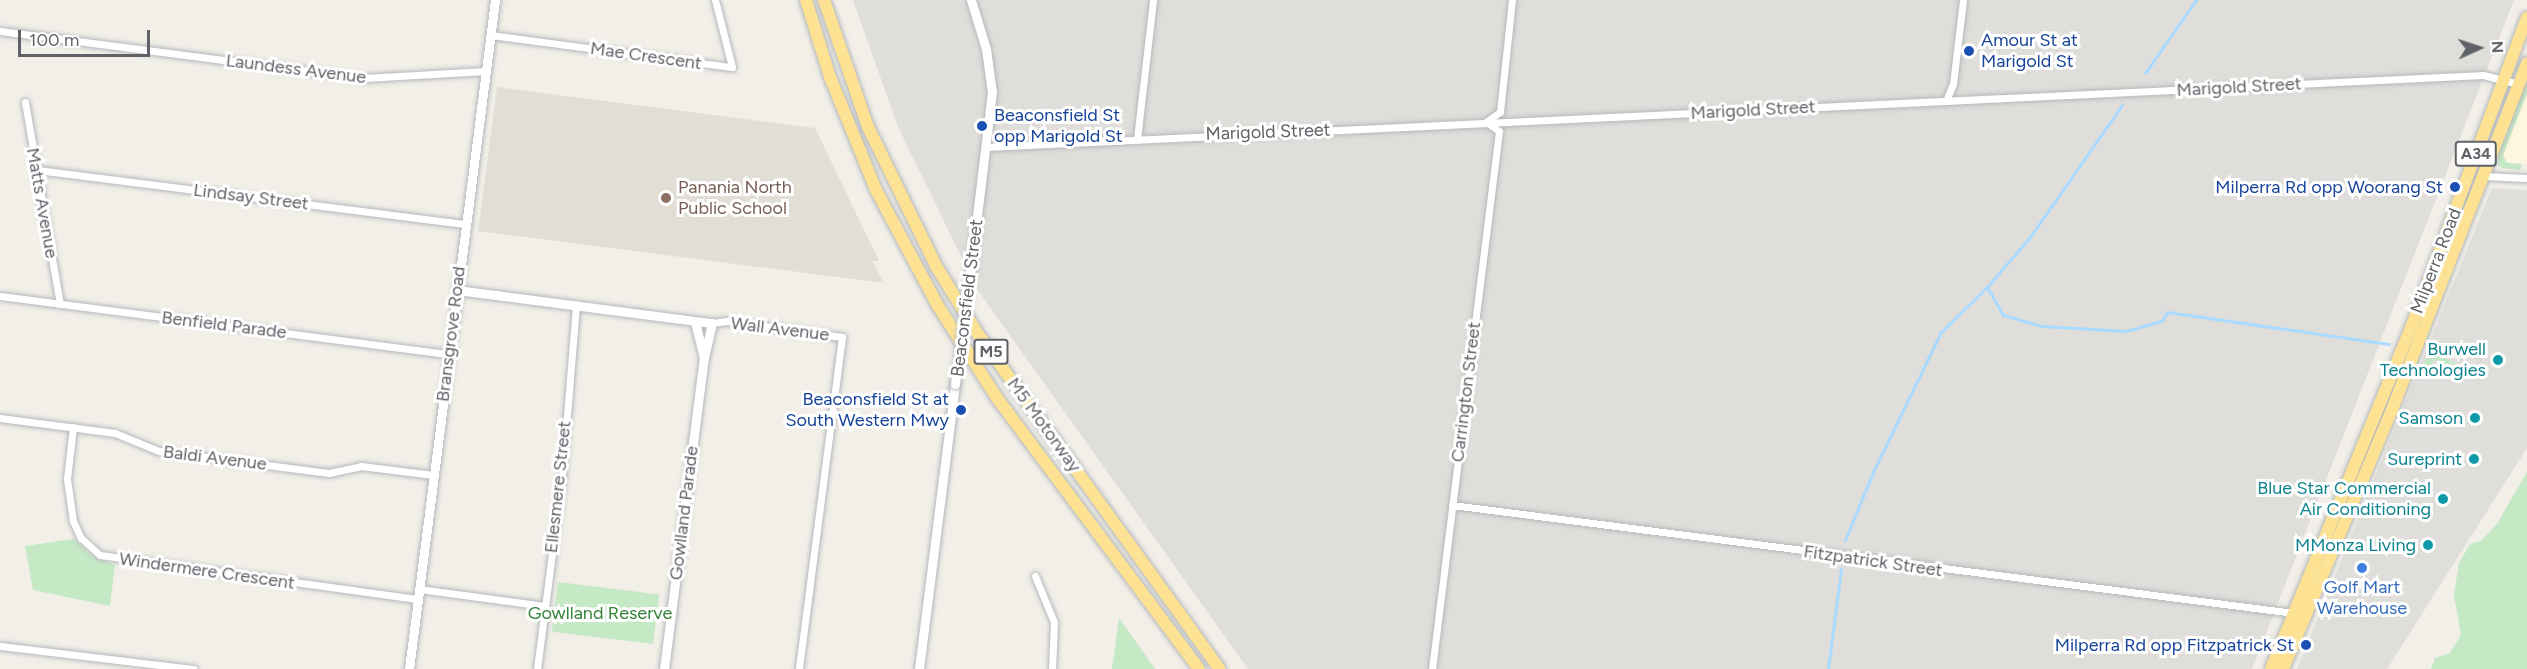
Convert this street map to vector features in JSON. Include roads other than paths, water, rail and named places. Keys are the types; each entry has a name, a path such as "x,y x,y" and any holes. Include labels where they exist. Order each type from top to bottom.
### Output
{"highway":[{"name":"M5 Motorway","path":"806,0 830,77 876,190 938,306 1009,416 1199,669"},
{"name":"M5 Motorway","path":"824,0 868,127 936,266 978,334 1220,669"},
{"name":"Milperra Road","path":"2283,669 2391,412 2475,175 2503,79 2527,18"},
{"name":"Milperra Road","path":"2271,669 2475,175 2527,63"}],"main road":[{"name":"Bransgrove Road","path":"409,669 495,0"},
{"name":"Beaconsfield Street","path":"919,669 987,147 991,76 971,0"},
{"name":"Wall Avenue","path":"457,290 712,323"},
{"name":"Gowlland Parade","path":"695,321 704,358"},
{"name":"Gowlland Parade","path":"664,669 704,358 712,323"}],"street":[{"name":"Mae Crescent","path":"491,35 732,67 715,0"},
{"path":"1137,139 1153,0"},
{"path":"1486,122 1500,112 1512,0"},
{"path":"1946,101 1953,84 1963,0"},
{"name":"Laundess Avenue","path":"0,31 359,78 486,71"},
{"name":"Marigold Street","path":"987,147 2483,75 2519,84"},
{"name":"Matts Avenue","path":"25,102 60,304"},
{"name":"Carrington Street","path":"1432,669 1499,131 1486,122"},
{"name":"Lindsay Street","path":"37,170 465,224"},
{"path":"2475,175 2527,178"},
{"name":"Benfield Parade","path":"0,297 449,354"},
{"name":"Ellesmere Street","path":"537,669 563,465 567,377 576,305"},
{"name":"Wall Avenue","path":"712,323 726,321 842,337 799,669"},
{"name":"Baldi Avenue","path":"0,418 115,433 159,452 323,472 361,466 433,475"},
{"name":"Windermere Crescent","path":"73,427 66,479 73,521 81,538 100,555 418,594 545,606"},
{"name":"Fitzpatrick Street","path":"1452,505 2294,613"},
{"path":"1035,576 1054,622 1052,669"},
{"path":"0,646 153,666 194,669"}],"waterway":[{"path":"2145,73 2196,0"},
{"path":"1845,540 1873,472 1941,332 1987,287 2030,237 2122,105"},
{"path":"1987,287 2003,315 2042,326 2126,331 2162,321 2167,312 2389,344"},
{"path":"1828,669 1841,569"}],"place":[{"name":"Amour St at Marigold St","path":"1969,51"},
{"name":"Beaconsfield St opp Marigold St","path":"982,126"},
{"name":"Milperra Rd opp Woorang St","path":"2455,187"},
{"name":"Panania North Public School","path":"666,198"},
{"name":"Burwell Technologies","path":"2498,360"},
{"name":"Beaconsfield St at South Western Mwy","path":"961,410"},
{"name":"Samson","path":"2475,418"},
{"name":"Sureprint","path":"2474,459"},
{"name":"Blue Star Commercial Air Conditioning","path":"2443,499"},
{"name":"MMonza Living","path":"2428,545"},
{"name":"Golf Mart Warehouse","path":"2362,568"},
{"name":"Milperra Rd opp Fitzpatrick St","path":"2306,645"}],"park label":[{"name":"Gowlland Reserve","path":"600,613"}]}
